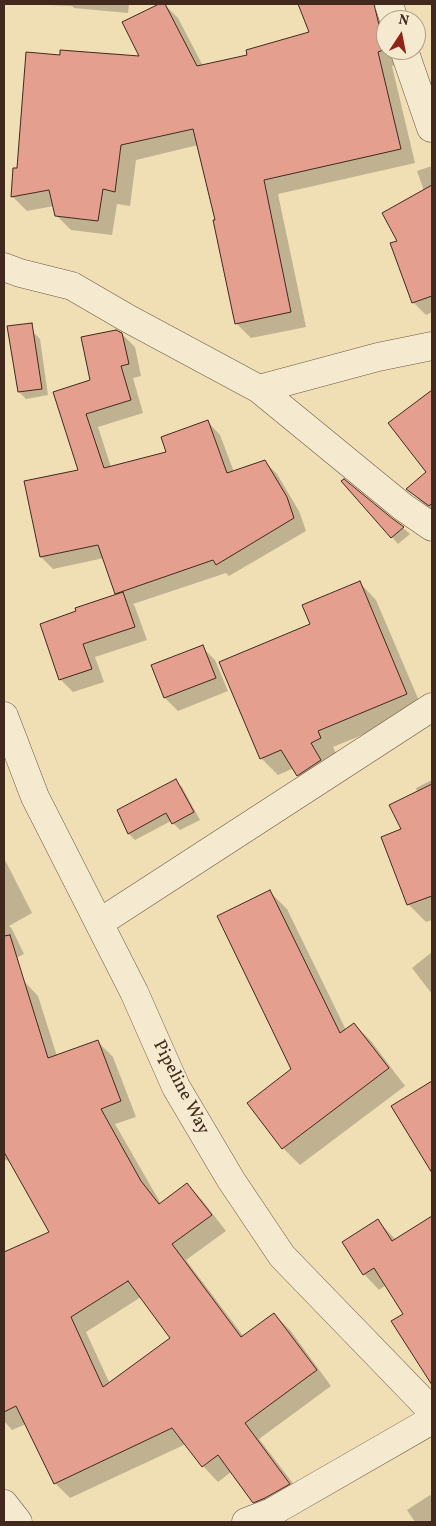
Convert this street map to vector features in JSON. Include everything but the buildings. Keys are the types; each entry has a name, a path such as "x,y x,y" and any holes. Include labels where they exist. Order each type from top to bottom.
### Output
{"street":[{"path":"407,60 431,128"},
{"path":"4,267 72,286 259,389 403,507 432,526"},
{"path":"259,389 378,357 432,346"},
{"path":"99,923 432,707"},
{"name":"Pipeline Way","path":"4,716 35,797 134,992 176,1087 231,1180 282,1256 432,1411"},
{"path":"246,1522 272,1512 432,1420"},
{"path":"4,1504 18,1522"}]}
